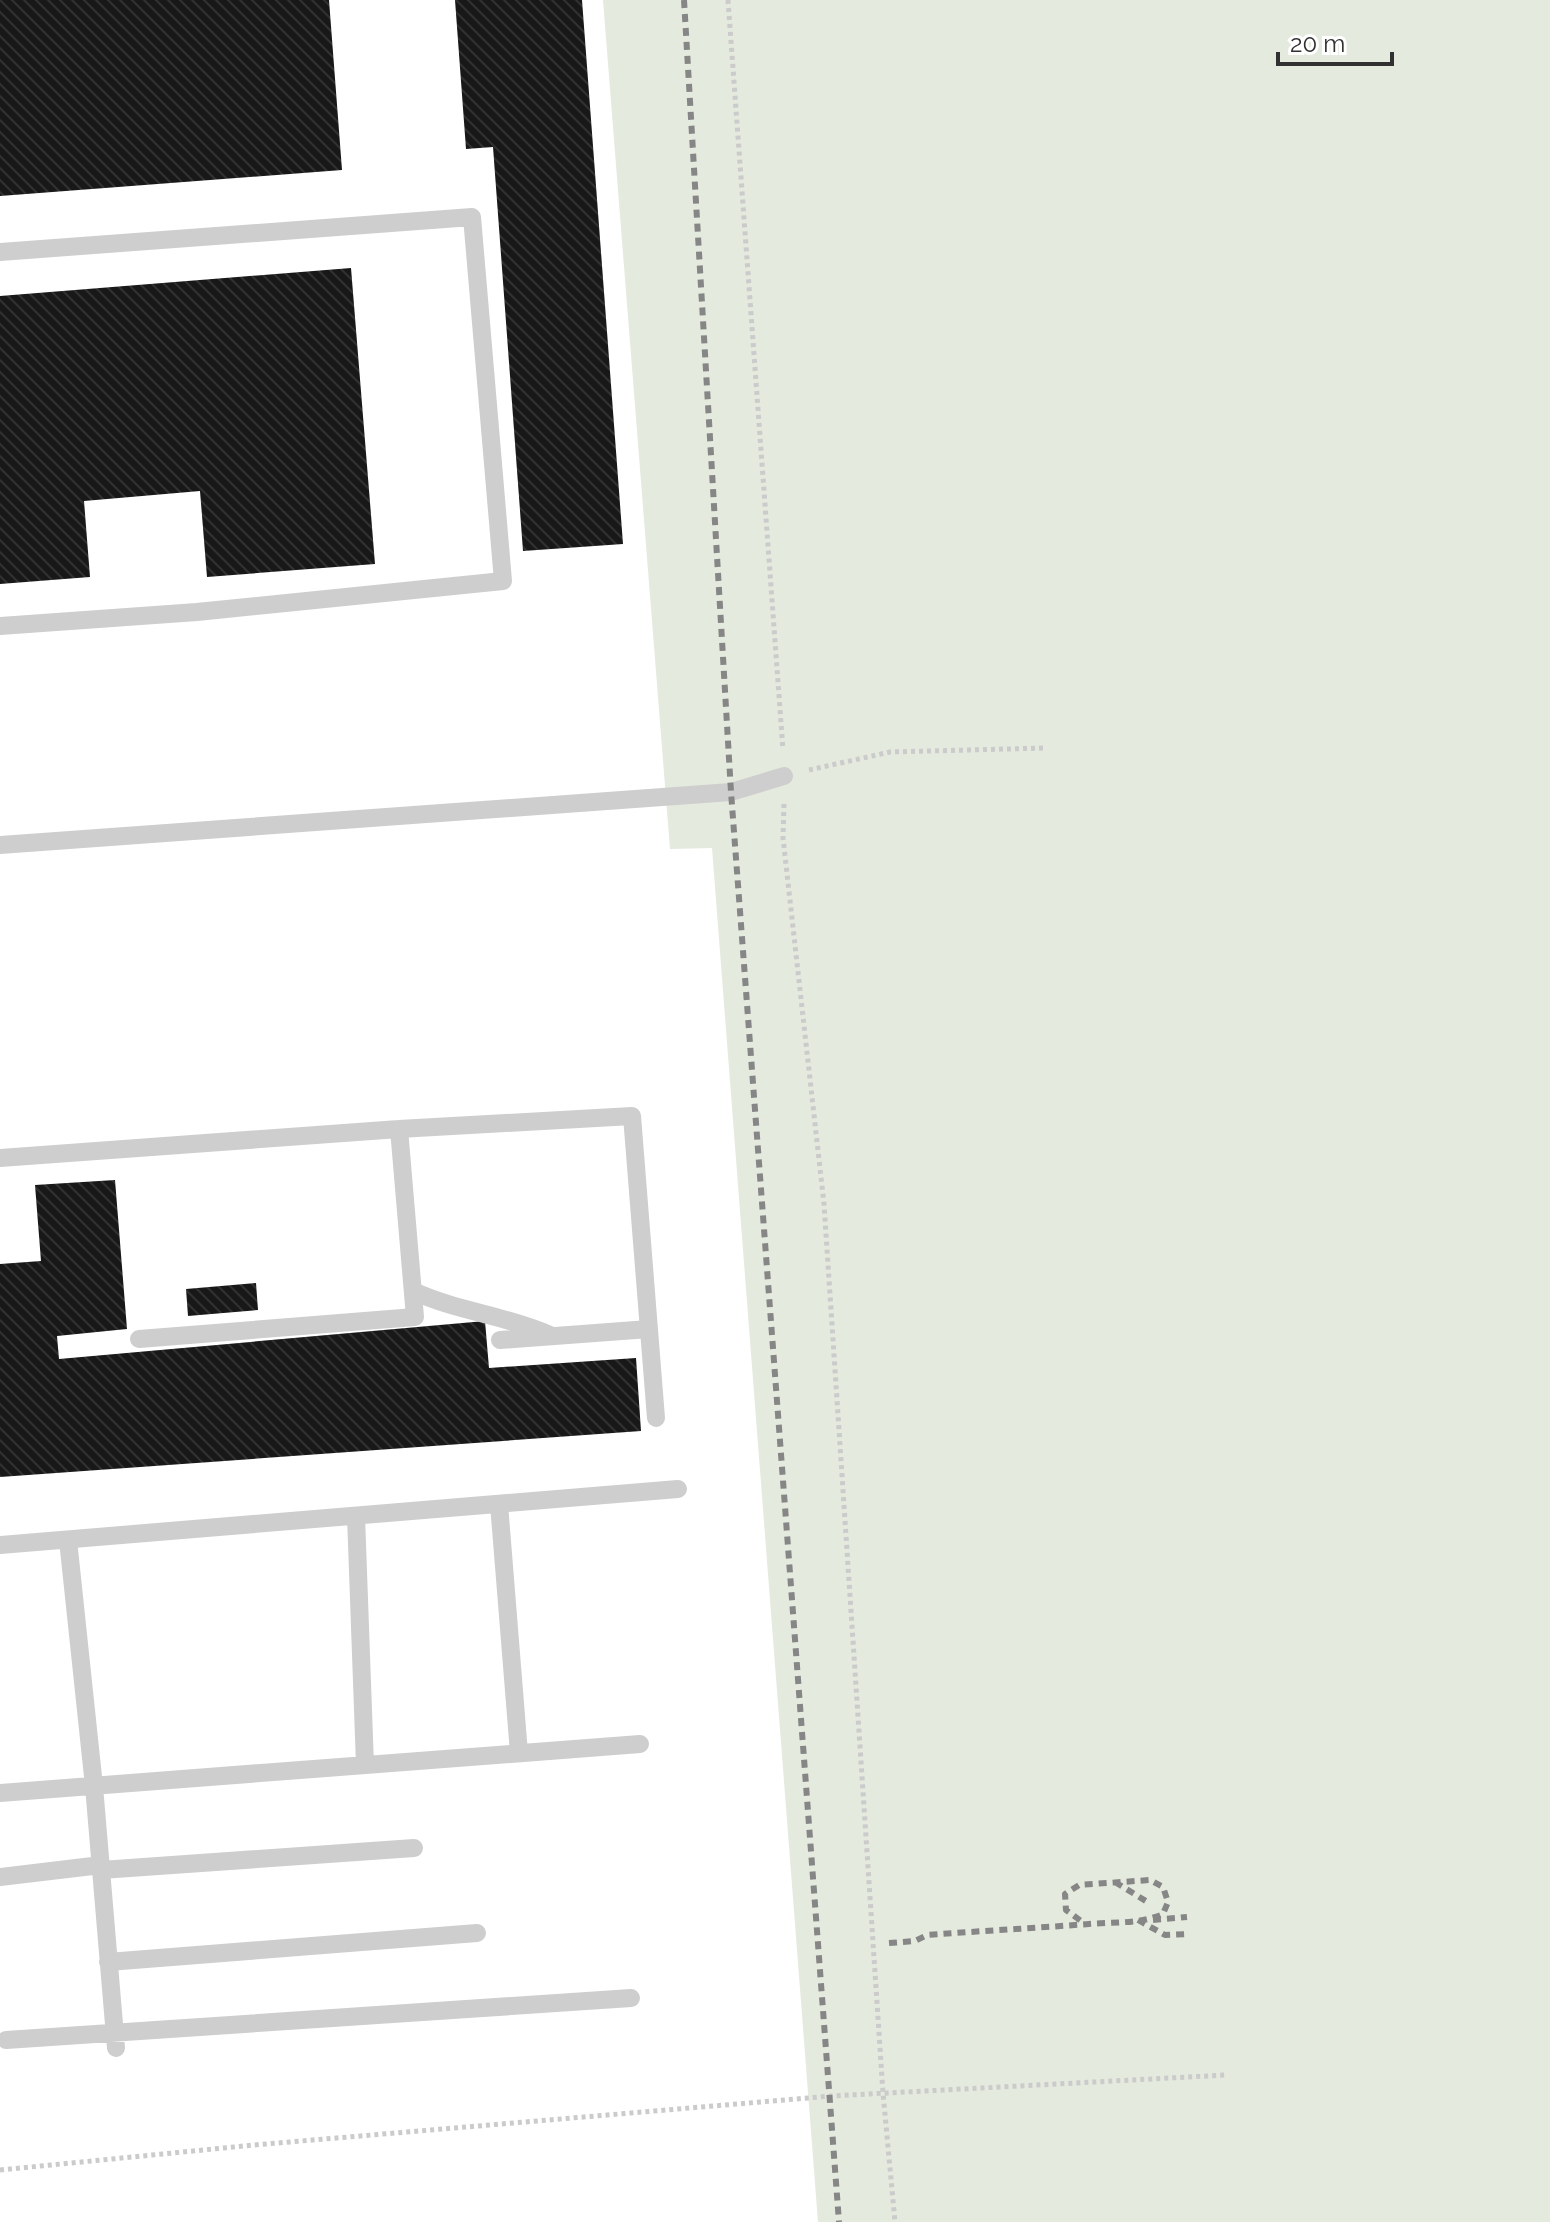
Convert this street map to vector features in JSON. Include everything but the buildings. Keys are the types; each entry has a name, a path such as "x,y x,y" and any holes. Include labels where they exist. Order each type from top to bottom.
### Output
{"lane":[{"path":"0,252 472,217 503,581 197,612 0,626"},
{"path":"0,845 731,792 784,776"},
{"path":"0,1158 399,1129 632,1116 656,1418"},
{"path":"139,1339 415,1317 399,1129"},
{"path":"413,1291 442,1304 523,1323 553,1336"},
{"path":"500,1340 649,1329"},
{"path":"0,1545 678,1489"},
{"path":"499,1504 519,1753"},
{"path":"356,1516 365,1765"},
{"path":"68,1540 94,1786 115,2040"},
{"path":"0,1793 640,1744"},
{"path":"0,1877 414,1848"},
{"path":"108,1962 477,1933"},
{"path":"6,2040 115,2040 631,1998"}],"path":[{"path":"728,0 784,776 783,838 824,1204 883,2093 895,2222"},
{"path":"784,776 890,752 1046,748"},
{"path":"0,2170 254,2145 883,2093 1226,2075"}],"shaded area":[{"path":"603,0 1550,0 1550,2222 818,2222 712,848 670,849"}],"railway":[{"path":"684,0 731,792 839,2222"},
{"path":"889,1943 915,1941 927,1935 1146,1920 1163,1914 1168,1902 1163,1887 1150,1880 1079,1885 1065,1894 1066,1910 1085,1924"},
{"path":"1115,1882 1149,1903"},
{"path":"1153,1920 1187,1917"},
{"path":"1138,1920 1165,1935 1189,1934"}]}
